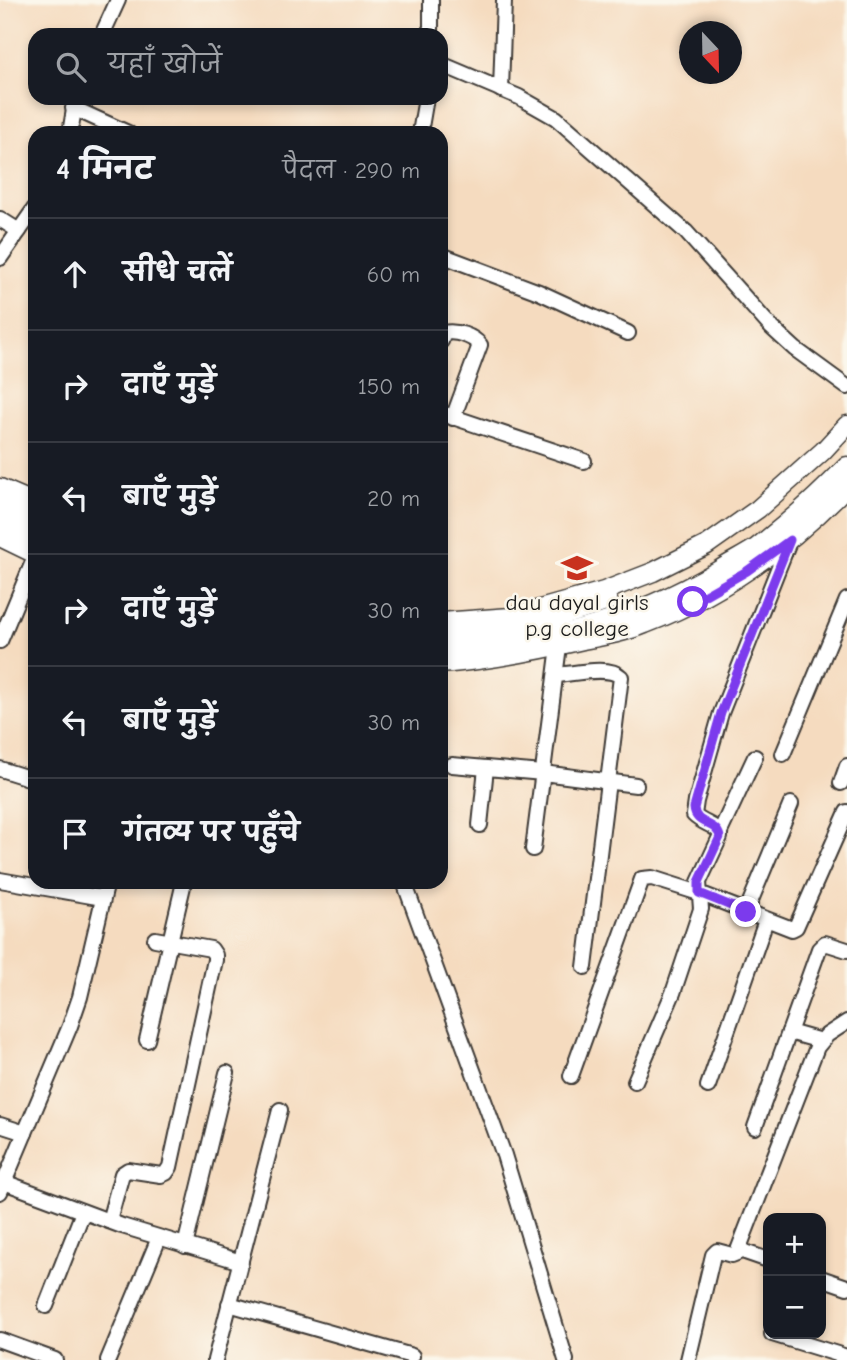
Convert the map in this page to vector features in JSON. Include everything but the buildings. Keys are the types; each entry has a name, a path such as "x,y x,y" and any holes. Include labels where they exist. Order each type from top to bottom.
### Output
{"main road":[{"path":"448,622 511,617 604,591 653,572 707,545 758,509 823,451 847,425"},
{"path":"448,633 515,628 566,616 660,582 714,551 773,510 847,439"},
{"path":"448,649 538,640 628,615 695,584 754,549 814,500 847,466"},
{"path":"448,663 489,660 644,625 693,602 747,571 790,540 847,486"},
{"path":"0,488 28,541"},
{"path":"0,505 19,522"}],"street":[{"path":"105,28 118,0"},
{"path":"431,0 431,28"},
{"path":"501,90 504,0"},
{"path":"448,67 541,108 556,118 686,232 771,327 795,349 847,387"},
{"path":"71,126 74,105"},
{"path":"78,105 115,126"},
{"path":"421,126 425,105"},
{"path":"0,258 28,218"},
{"path":"0,219 19,231"},
{"path":"448,258 521,284 628,333"},
{"path":"448,332 474,339 480,345 448,414"},
{"path":"448,416 584,461"},
{"path":"720,832 699,820 694,815 694,808 721,713 790,540"},
{"path":"0,641 28,572"},
{"path":"783,754 847,600"},
{"path":"533,849 559,646"},
{"path":"556,675 609,670 621,677 585,967"},
{"path":"635,1081 673,993 701,909 699,882 755,757"},
{"path":"452,765 636,785"},
{"path":"841,783 847,766"},
{"path":"480,825 486,768"},
{"path":"0,769 28,778"},
{"path":"746,912 791,804"},
{"path":"571,1076 642,878 652,878 699,893 787,929 796,927 847,812"},
{"path":"0,880 28,885"},
{"path":"52,889 103,898"},
{"path":"105,889 73,1018 2,1187 241,1262"},
{"path":"147,1040 183,889"},
{"path":"407,889 504,1155 566,1360"},
{"path":"708,1086 766,920"},
{"path":"109,1222 122,1174 128,1170 160,1175 166,1173 172,1159 215,955 211,948 204,946 155,939"},
{"path":"755,1127 821,945 846,947"},
{"path":"688,1360 713,1255 718,1251 735,1254 739,1250 821,1041 847,1022"},
{"path":"789,1032 821,1041"},
{"path":"185,1246 227,1073"},
{"path":"215,1360 280,1110"},
{"path":"0,1125 25,1133"},
{"path":"46,1306 83,1212"},
{"path":"107,1360 159,1238"},
{"path":"739,1250 763,1258"},
{"path":"826,1280 847,1287"},
{"path":"229,1304 412,1356"},
{"path":"783,1339 818,1354 847,1357"},
{"path":"0,1340 55,1360"}],"place":[{"name":"dau dayal girls p.g college","path":"577,568"}],"route":[{"path":"693,602 747,571 790,540 721,713 694,808 694,815 699,820 720,832 699,882 699,893 746,912"}]}
